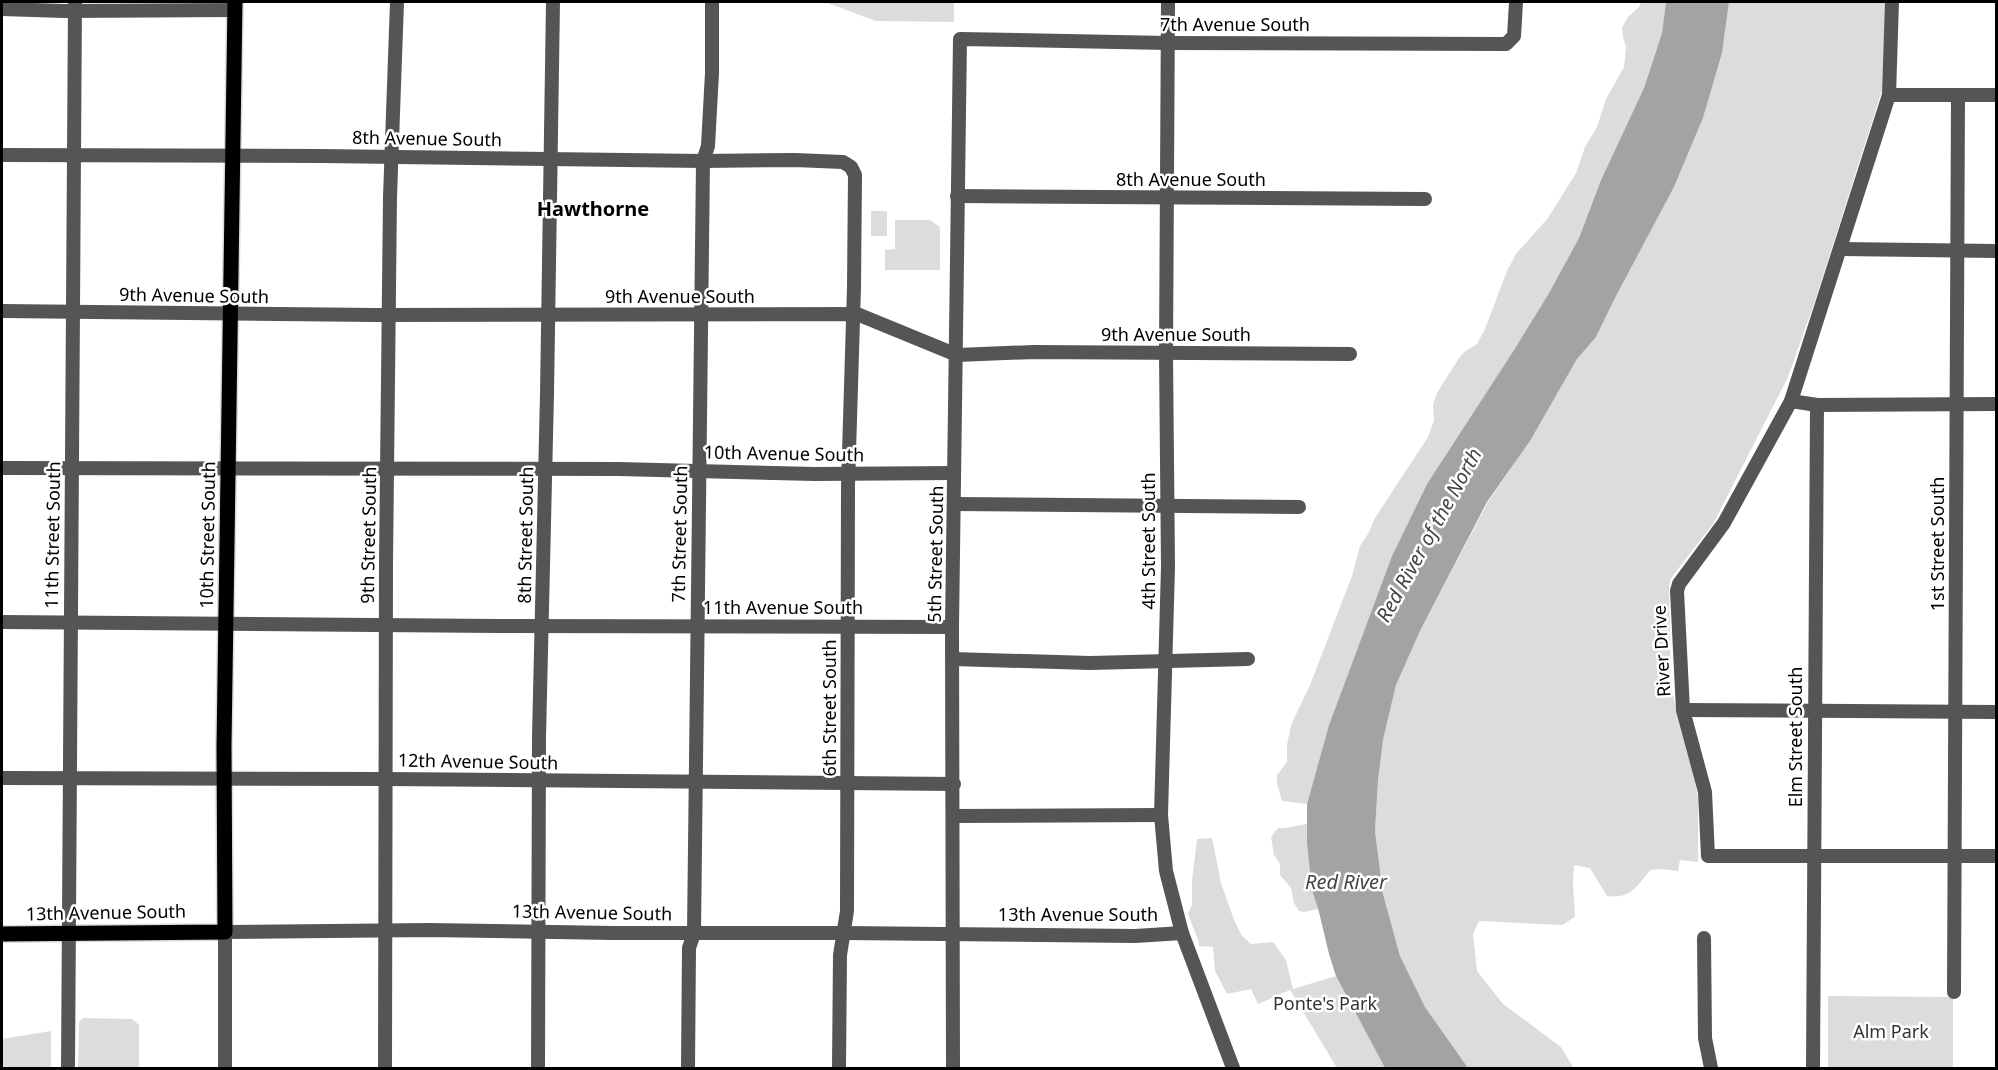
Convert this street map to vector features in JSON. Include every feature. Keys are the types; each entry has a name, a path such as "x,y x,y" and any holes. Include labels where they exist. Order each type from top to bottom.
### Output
{"main road":[{"name":"10th Street South","path":"225,932 224,779 235,6"},
{"name":"13th Avenue South","path":"2,934 225,932"}],"street":[{"name":"9th Street South","path":"385,1068 387,469 397,2"},
{"name":"8th Street South","path":"538,1068 541,626 553,2"},
{"name":"7th Street South","path":"688,1068 689,948 694,933 703,161 708,146 712,73 712,2"},
{"name":"4th Street South","path":"1168,2 1166,661 1161,815 1166,871 1182,933 1233,1068"},
{"name":"7th Avenue South","path":"960,39 1506,45 1514,36 1516,2"},
{"path":"1892,2 1889,95 1791,401 1817,405 1996,404"},
{"path":"2,9 75,6 235,6"},
{"name":"11th Street South","path":"68,1068 75,6"},
{"name":"5th Street South","path":"953,1068 952,627 960,39"},
{"path":"1889,95 1996,95"},
{"name":"1st Street South","path":"1954,992 1958,96"},
{"name":"8th Avenue South","path":"2,155 392,156 807,161 843,162 851,167"},
{"name":"6th Street South","path":"839,1068 840,955 847,911 848,474 854,314 855,175 851,167"},
{"name":"8th Avenue South","path":"957,196 1425,200"},
{"path":"1841,249 1996,251"},
{"name":"9th Avenue South","path":"2,311 390,315 854,314 957,355 1033,352 1350,354"},
{"name":"River Drive","path":"1791,401 1724,523 1679,584 1677,594 1683,710 1705,792 1708,856 1814,855"},
{"name":"Elm Street South","path":"1813,1068 1817,405"},
{"name":"10th Avenue South","path":"2,468 545,469 848,474 954,473"},
{"path":"954,504 1299,507"},
{"name":"11th Avenue South","path":"2,622 386,626 952,627"},
{"path":"953,659 1090,663 1248,659"},
{"path":"1683,710 1996,712"},
{"name":"12th Avenue South","path":"2,778 954,784"},
{"path":"953,816 1161,815"},
{"path":"1814,855 1996,856"},
{"name":"13th Avenue South","path":"225,932 386,930 1135,936 1182,933"},
{"name":"10th Street South","path":"225,932 225,1068"},
{"path":"953,1017 959,1000 960,952 969,941 985,935"},
{"path":"1704,938 1705,1038 1712,1068"}],"green space":[{"path":"825,2 954,2 954,22 876,21"},
{"path":"1641,2 1666,2 1662,33 1644,88 1601,180 1579,238 1514,350 1427,484 1392,556 1329,725 1307,804 1282,801 1277,775 1287,762 1287,745 1291,725 1310,685 1352,576 1360,546 1375,518 1428,437 1434,420 1433,405 1437,393 1459,358 1477,344 1516,254 1548,218 1576,173 1585,147 1597,127 1606,99 1624,67 1626,47 1622,28 1627,18"},
{"path":"1729,2 1887,2 1884,84 1816,298 1788,377 1713,524 1671,578 1669,587 1671,688 1698,798 1698,862 1680,860 1678,871 1650,870 1641,882 1622,896 1607,896 1590,868 1574,865 1575,917 1562,925 1479,921 1473,934 1477,971 1503,1004 1561,1047 1573,1067 1590,1068 1468,1068 1425,1007 1400,956 1383,894 1375,831 1378,781 1383,740 1396,685 1420,631 1488,502 1530,441 1577,359 1596,337 1674,187 1703,118 1722,53"},
{"path":"871,211 887,211 887,236 871,236"},
{"path":"895,220 930,220 940,227 940,270 885,270 885,250 895,249"},
{"path":"1307,824 1312,890 1318,909 1304,912 1299,911 1294,903 1291,888 1280,875 1280,864 1274,855 1271,837 1278,828"},
{"name":"Ponte's Park","path":"1212,838 1221,883 1242,936 1251,944 1273,942 1286,960 1293,989 1336,976 1385,1068 1337,1068 1290,990 1258,1004 1251,989 1227,994 1215,971 1213,947 1199,946 1188,914 1192,905 1192,881 1197,839"},
{"name":"Alm Park","path":"1828,996 1953,997 1953,1068 1828,1068"},
{"path":"83,1018 132,1019 139,1025 139,1068 78,1068 79,1022"},
{"path":"51,1031 51,1068 2,1068 2,1039"}],"water":[{"name":"Red River","path":"1666,2 1729,2 1722,53 1703,118 1674,187 1596,337 1577,359 1530,441 1487,502 1420,631 1396,685 1383,740 1378,781 1375,831 1383,894 1400,956 1425,1007 1468,1068 1385,1068 1336,976 1329,954 1312,890 1307,843 1307,804 1329,725 1392,556 1427,484 1514,350 1579,238 1601,180 1644,88 1662,33"}],"district":[{"name":"Hawthorne","path":"593,209"}],"water label":[{"name":"Red River of the North","path":"1429,535"}]}
